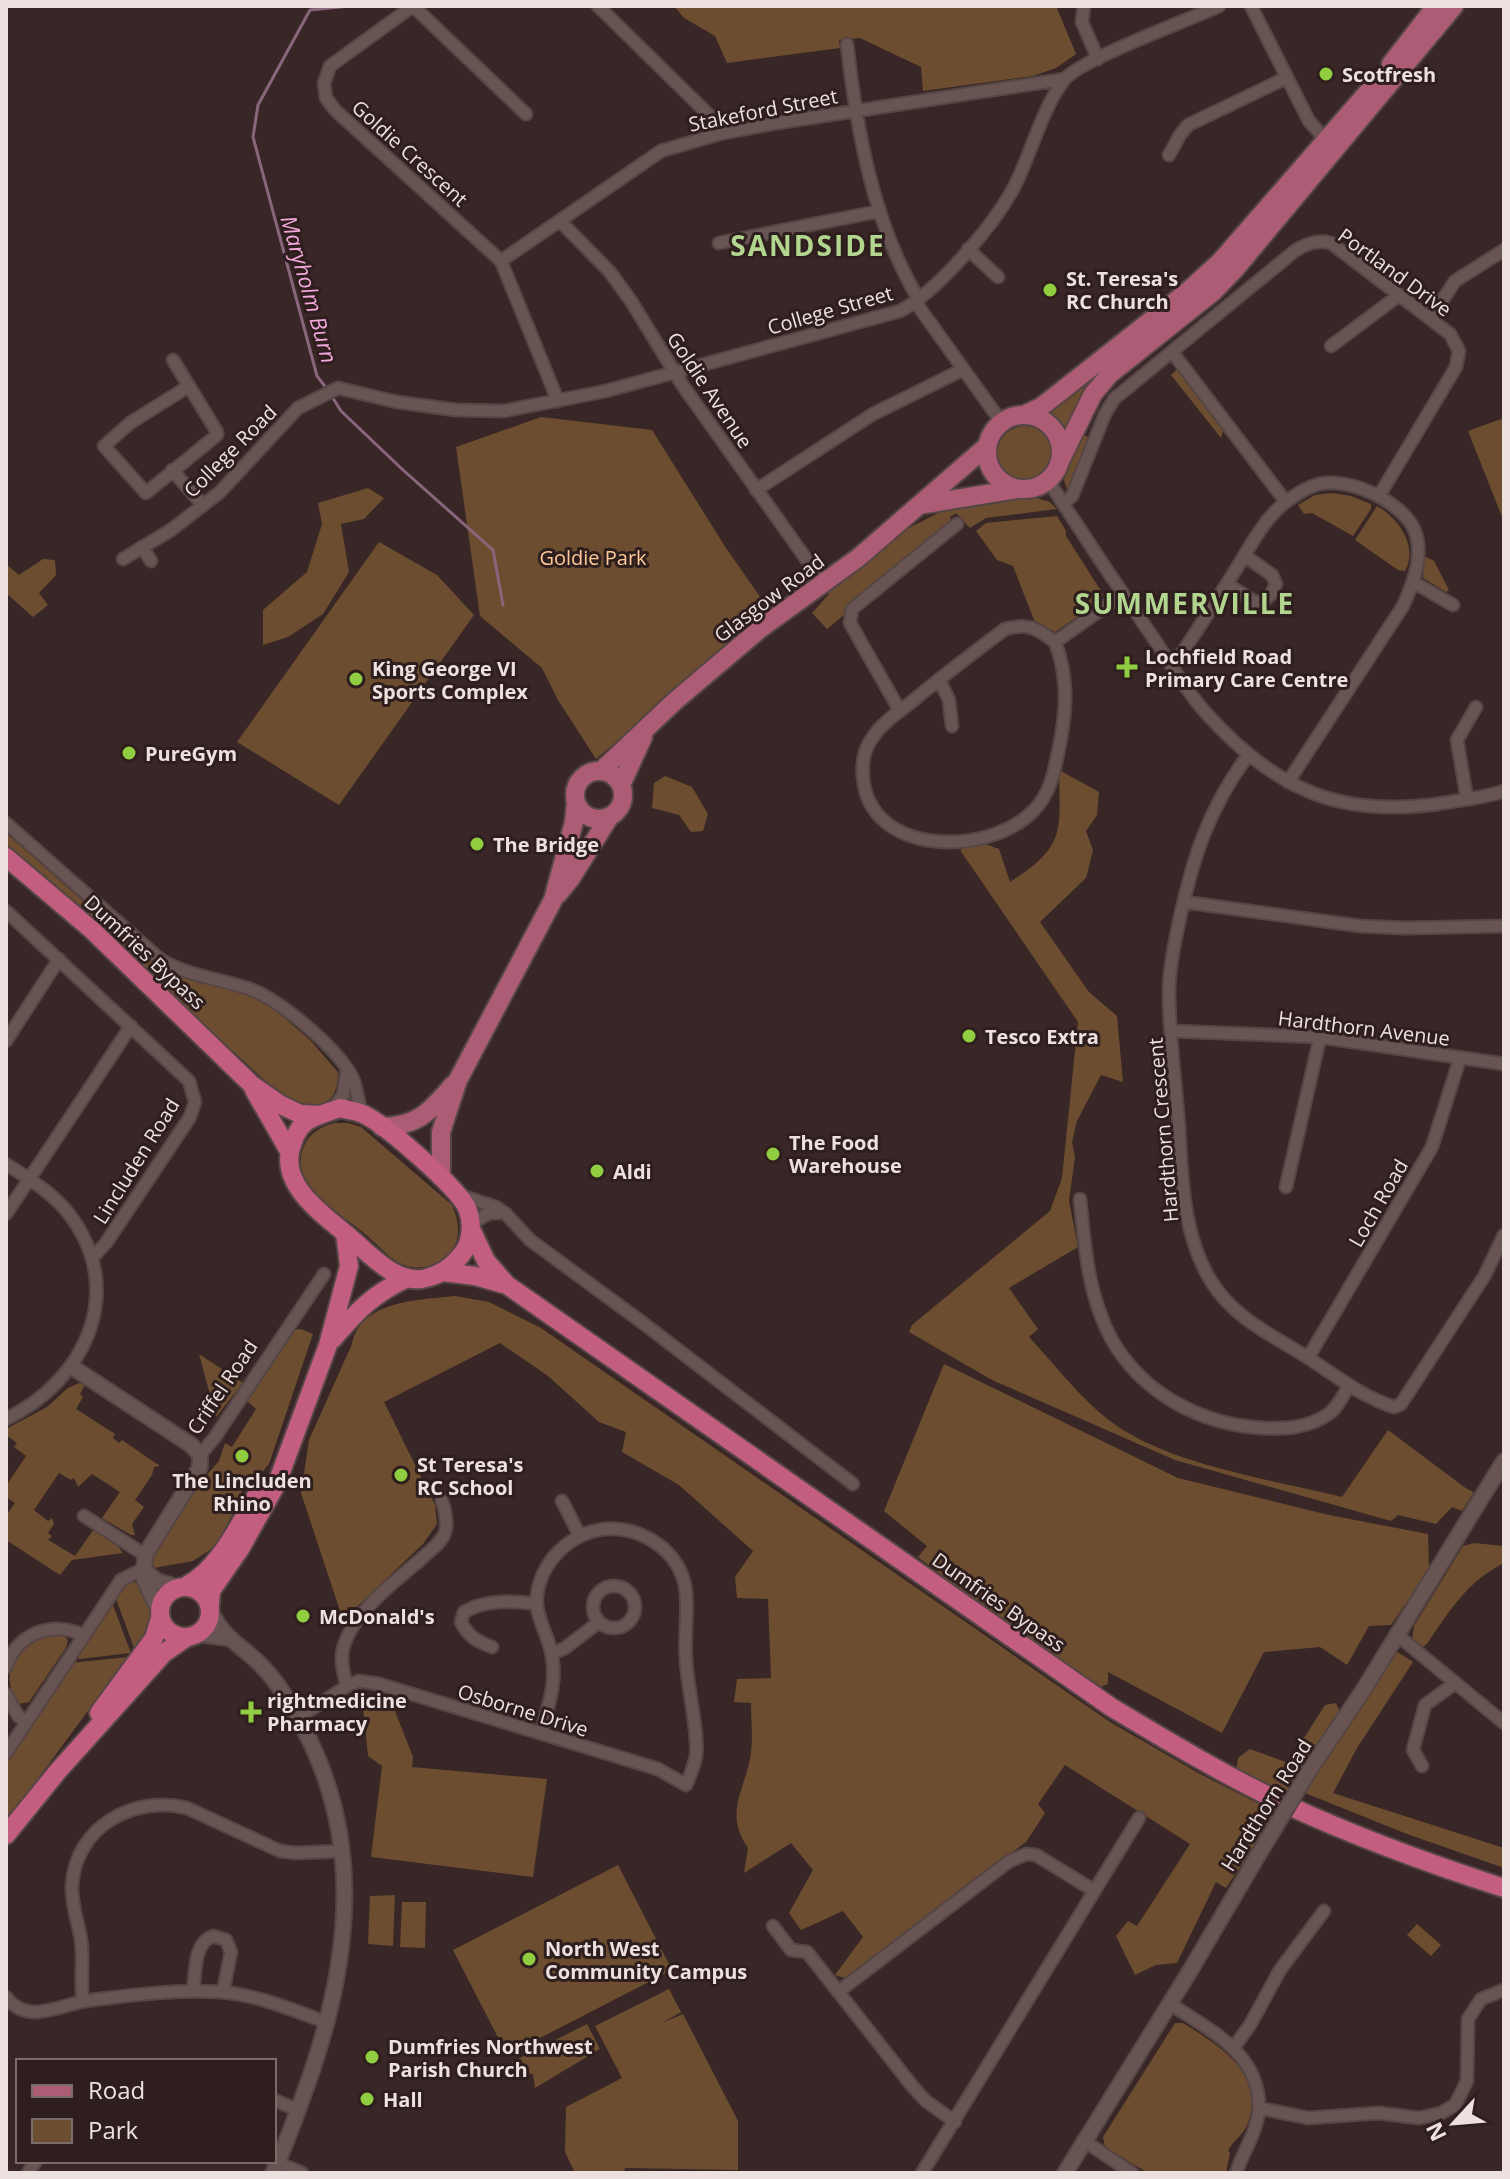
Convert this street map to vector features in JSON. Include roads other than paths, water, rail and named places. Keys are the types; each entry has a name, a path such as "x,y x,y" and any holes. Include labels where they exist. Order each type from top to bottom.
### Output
{"highway":[{"name":"Dumfries Bypass","path":"6,857 92,930 251,1084 300,1114 327,1113 340,1108 363,1114 441,1177 467,1208 486,1261 507,1285 1111,1707 1192,1755 1285,1803 1417,1859 1504,1888"},
{"name":"Dumfries Bypass","path":"251,1084 289,1151 295,1186 314,1207 388,1269 407,1278 422,1279 443,1272 475,1276 507,1285"},
{"path":"289,1151 296,1134 306,1122 327,1113"},
{"path":"443,1272 467,1249 471,1226"},
{"path":"6,1835 58,1771 164,1653 209,1620 211,1591 240,1549 277,1483 328,1345 349,1266 345,1233"},
{"path":"328,1345 358,1310 382,1290 407,1278"},
{"path":"58,1771 154,1638 164,1597 199,1579 214,1562 290,1445"},
{"path":"182,1586 202,1592 210,1608"},
{"path":"160,1614 169,1632 192,1635"}],"main road":[{"path":"1436,6 1394,61 1331,146 1261,241 1213,292 1110,374 1093,394 1048,480 1040,486 1021,489 999,480 988,459 987,446 995,429 1041,407 1220,262 1331,146 1454,6"},
{"path":"1024,415 1035,417 1054,431 1059,441 1059,463"},
{"name":"Glasgow Road","path":"601,771 675,701 761,628 824,584 922,505 987,446"},
{"name":"Glasgow Road","path":"922,505 1021,489"},
{"name":"Glasgow Road","path":"621,785 645,730"},
{"path":"441,1177 441,1132 458,1080 553,900 622,803 621,785 613,775 601,771 589,773 579,781 574,822 553,900"},
{"path":"576,802 586,815 602,819 610,816"},
{"path":"382,1127 402,1127 415,1121 429,1112 458,1080"}],"street":[{"path":"413,6 526,114"},
{"name":"Goldie Crescent","path":"413,6 330,66 324,83 326,98 335,110 501,261"},
{"path":"598,6 708,114 719,134"},
{"path":"1084,6 1082,22 1098,59"},
{"path":"1065,79 1098,59 1219,6"},
{"path":"1251,6 1309,121 1331,146"},
{"path":"847,44 854,111 864,159 905,277 962,370 1002,423"},
{"name":"Stakeford Street","path":"501,261 661,151 719,134 1056,78 1065,79"},
{"path":"1169,155 1188,125 1286,78"},
{"name":"College Street","path":"558,401 900,311 918,302 968,249 1011,192 1065,79"},
{"path":"719,243 880,211"},
{"name":"Goldie Avenue","path":"560,221 617,282 756,490 824,584"},
{"name":"Portland Drive","path":"1063,504 1072,496 1114,399 1255,282 1306,244 1321,241 1331,243 1431,318 1456,342 1459,351 1456,367 1379,496"},
{"path":"968,249 998,277"},
{"path":"1431,318 1455,281 1504,250"},
{"path":"501,261 558,401"},
{"path":"1331,346 1398,296"},
{"path":"1173,353 1286,502"},
{"path":"173,360 189,386 217,432 217,435 146,493 104,446 130,423 189,386"},
{"path":"756,490 873,414 962,370"},
{"name":"College Road","path":"123,559 171,530 220,492 298,408 338,388 397,402 456,410 504,411 558,401"},
{"path":"172,470 203,505"},
{"path":"1048,480 1204,711 1248,755 1288,782 1311,793 1352,804 1411,809 1504,791"},
{"path":"1173,667 1272,513 1303,490 1322,483 1356,488 1379,496 1402,514 1414,530 1418,553 1413,582 1403,606 1288,782"},
{"path":"900,711 850,623 852,609 957,524"},
{"path":"142,547 151,561"},
{"path":"1227,584 1255,602 1263,602 1271,594 1276,584 1272,575 1245,556"},
{"path":"1413,582 1453,605"},
{"path":"1055,642 1123,594"},
{"path":"1035,626 1055,642 1066,681 1062,734 1052,781 1034,810 1014,826 970,840 912,839 879,819 864,786 864,754 873,736 900,711 1005,629 1035,626"},
{"path":"939,679 949,700 952,726"},
{"path":"1467,799 1457,740 1476,707"},
{"name":"Hardthorn Crescent","path":"1248,755 1211,813 1194,859 1172,955 1169,995 1182,1176 1188,1219 1199,1261 1230,1305 1251,1324 1349,1386 1394,1407 1401,1404 1485,1275 1504,1235"},
{"path":"6,823 161,960 266,997 312,1033 348,1068 354,1079 356,1101 363,1114"},
{"path":"1184,902 1360,926 1504,926"},
{"name":"Lincluden Road","path":"6,911 189,1081 195,1102 190,1117 106,1243 92,1258"},
{"path":"6,1041 59,959"},
{"path":"6,1214 131,1026"},
{"name":"Hardthorn Avenue","path":"1172,1031 1320,1037 1504,1064"},
{"path":"1286,1187 1320,1037"},
{"name":"Loch Road","path":"1308,1358 1432,1147 1460,1058"},
{"path":"327,1113 343,1095 348,1068"},
{"path":"6,1164 43,1188 67,1211 92,1258 96,1293 93,1319 85,1344 72,1367 37,1401 6,1419"},
{"path":"457,1194 496,1207 506,1214 539,1247 853,1484"},
{"path":"1080,1199 1087,1274 1097,1305 1112,1339 1133,1370 1153,1389 1212,1420 1249,1427 1289,1429 1309,1424 1331,1413 1349,1386"},
{"path":"471,1226 489,1213 506,1214"},
{"name":"Criffel Road","path":"6,1753 121,1580 144,1562 200,1467 200,1455 324,1274"},
{"path":"72,1367 191,1445 200,1455"},
{"name":"Hardthorn Road","path":"1065,2173 1309,1771 1364,1689 1504,1461"},
{"path":"298,1718 347,1686 342,1653 348,1634 397,1580 436,1546 445,1532 442,1501"},
{"path":"541,1733 554,1684 552,1654 540,1626 537,1604 540,1583 549,1564 563,1548 580,1536 562,1501"},
{"path":"84,1516 144,1562 157,1581 182,1586"},
{"name":"Osborne Drive","path":"347,1686 359,1681 379,1684 658,1769 686,1785 696,1754 685,1658 686,1591 683,1576 665,1550 638,1533 606,1529 580,1536"},
{"path":"144,1562 144,1579 160,1614"},
{"path":"492,1647 475,1641 466,1632 461,1622 464,1612 477,1604 514,1601 537,1604"},
{"path":"210,1608 227,1638 263,1667 298,1718 327,1781 343,1851 346,1891 341,1959 328,2023 275,2168 302,2173"},
{"path":"552,1654 599,1622"},
{"path":"6,1667 9,1649 33,1633 60,1628 84,1635"},
{"path":"1396,1634 1504,1723"},
{"path":"192,1635 227,1638"},
{"path":"1422,1766 1413,1750 1425,1705 1455,1683"},
{"path":"6,1694 18,1716 26,1722"},
{"path":"83,2001 81,1938 72,1898 73,1876 79,1856 90,1838 114,1817 144,1805 175,1805 280,1851 343,1851"},
{"path":"922,2173 1139,1818"},
{"path":"838,1992 1008,1862 1026,1854 1036,1855 1093,1890"},
{"path":"1234,2047 1250,2025 1280,1970 1324,1911"},
{"path":"773,1926 791,1950 807,1952 913,2087 926,2101 955,2122"},
{"path":"193,1991 199,1947 213,1936 226,1940 231,1952 223,1992"},
{"path":"1259,2108 1308,2118 1379,2113 1419,2118 1441,2113 1455,2105 1467,2081 1468,2019 1481,1999 1504,1990"},
{"path":"6,1997 18,2009 36,2013 83,2001 193,1991 223,1992 277,2004 328,2023"},
{"path":"1169,2003 1234,2047 1247,2062 1254,2078 1259,2108 1254,2130 1236,2173"},
{"path":"276,2101 298,2110"},
{"path":"1083,2140 1132,2173"}],"waterway":[{"name":"Maryholm Burn","path":"327,389 317,376 253,137 258,105 310,10 350,6"},
{"name":"Maryholm Burn","path":"331,395 341,411 493,550 503,605"}],"place":[{"name":"Scotfresh","path":"1326,74"},
{"name":"St. Teresa's RC Church","path":"1050,290"},
{"name":"Lochfield Road Primary Care Centre","path":"1127,667"},
{"name":"King George VI Sports Complex","path":"356,679"},
{"name":"PureGym","path":"129,753"},
{"name":"The Bridge","path":"477,844"},
{"name":"Tesco Extra","path":"969,1036"},
{"name":"The Food Warehouse","path":"773,1154"},
{"name":"Aldi","path":"597,1171"},
{"name":"The Lincluden Rhino","path":"242,1456"},
{"name":"St Teresa's RC School","path":"401,1475"},
{"name":"McDonald's","path":"303,1616"},
{"name":"rightmedicine Pharmacy","path":"251,1712"},
{"name":"North West Community Campus","path":"529,1959"},
{"name":"Dumfries Northwest Parish Church","path":"372,2057"},
{"name":"Hall","path":"367,2099"}],"district":[{"name":"SANDSIDE","path":"808,245"},
{"name":"SUMMERVILLE","path":"1185,603"}],"park label":[{"name":"Goldie Park","path":"593,557"}]}
